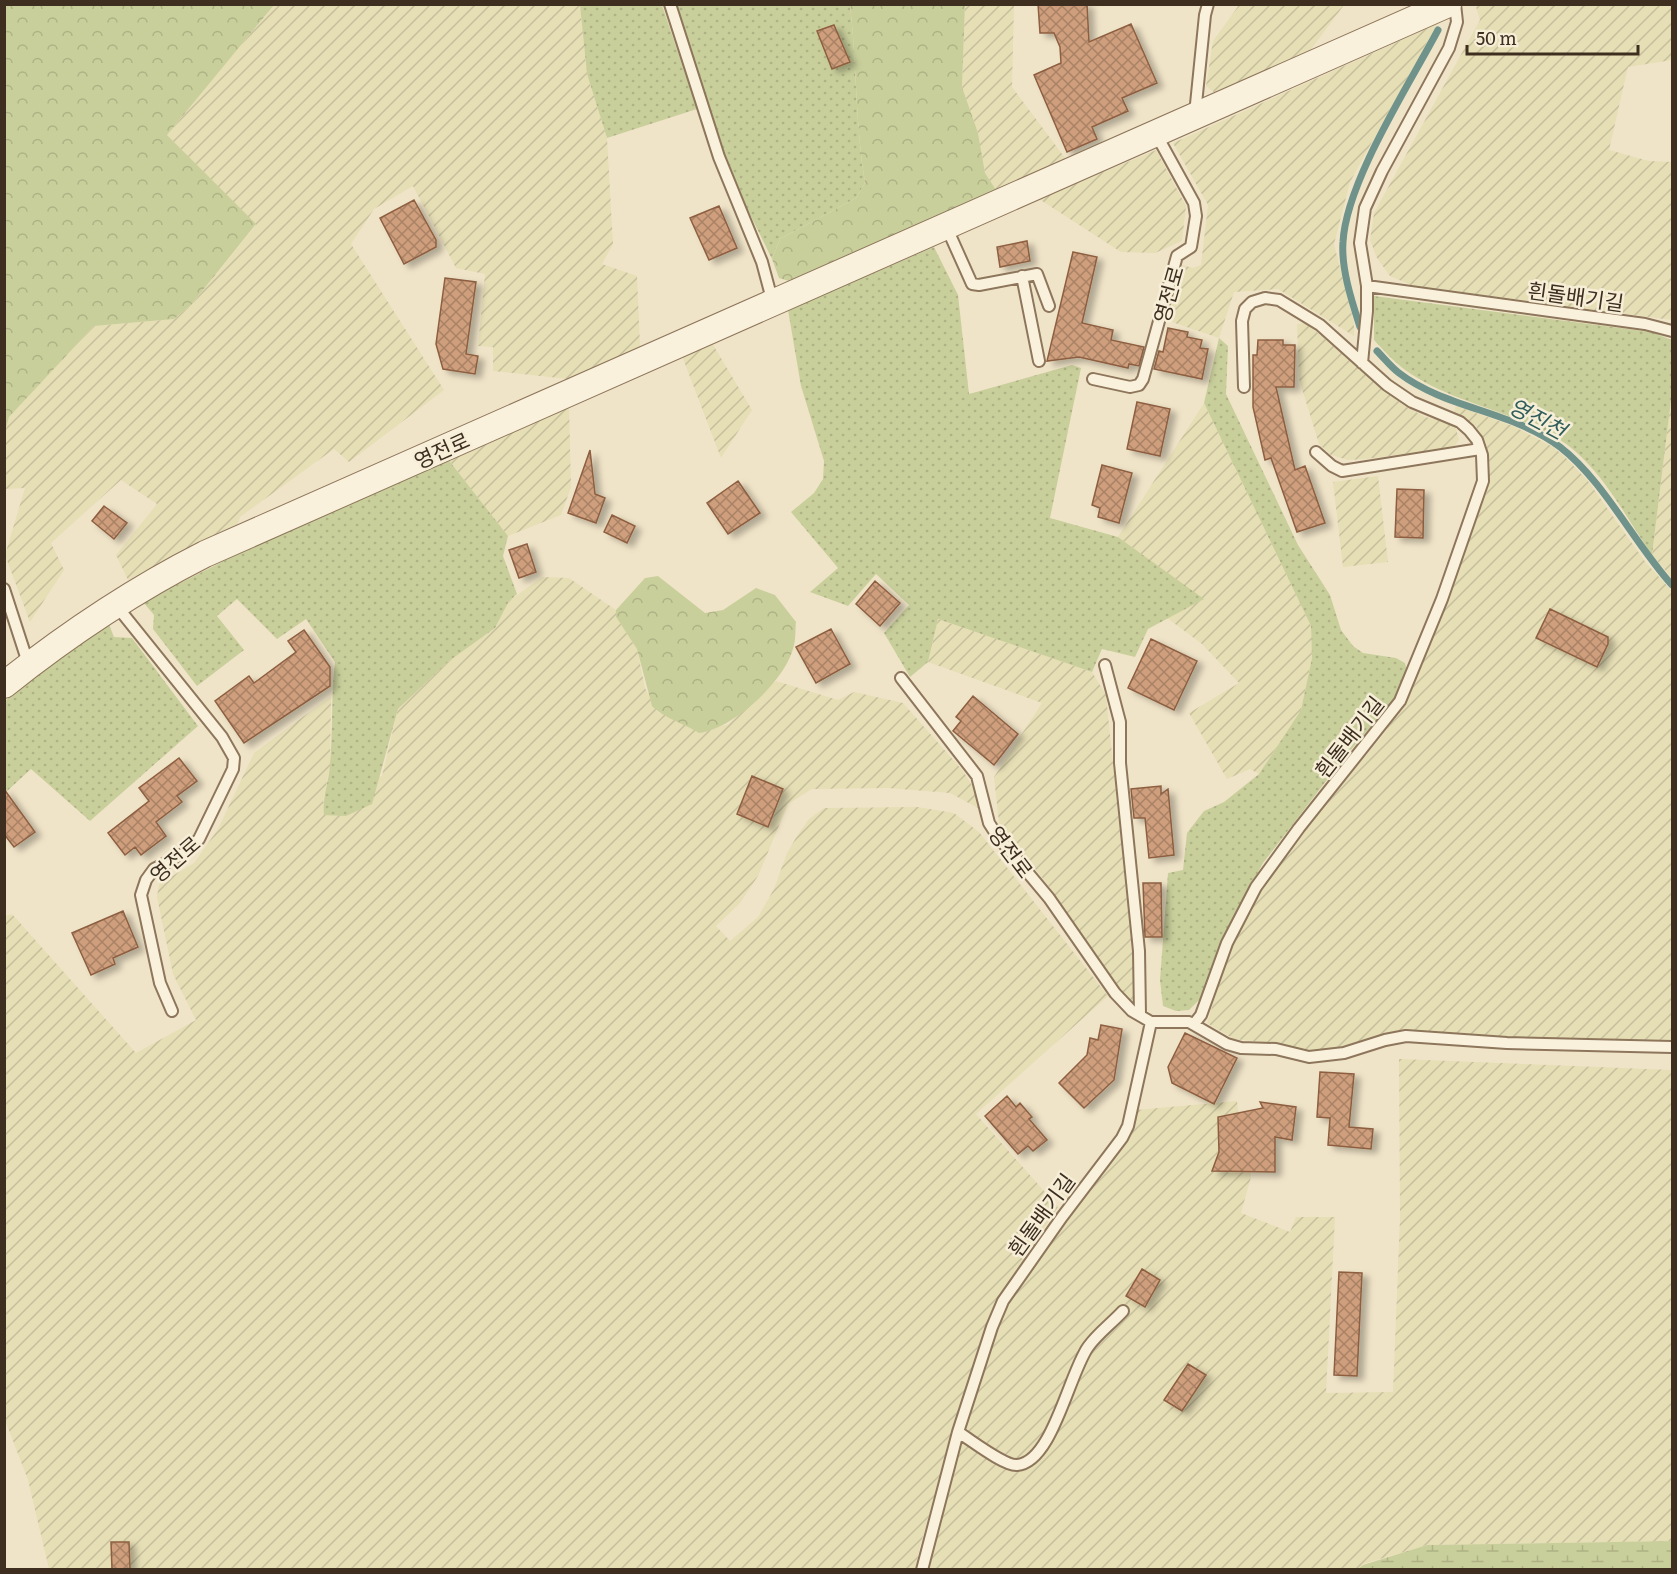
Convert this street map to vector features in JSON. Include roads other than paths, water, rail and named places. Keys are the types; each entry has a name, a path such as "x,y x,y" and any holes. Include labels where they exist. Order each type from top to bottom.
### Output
{"street":[{"name":"영전로","path":"4,685 114,604 205,554 1448,4"}],"lane":[{"path":"670,4 719,157 762,262 772,303"},
{"path":"1194,117 1208,4"},
{"path":"1362,363 1366,335 1367,286 1360,243 1365,208 1382,171 1449,48 1457,22 1455,4"},
{"name":"영전로","path":"1093,379 1130,387 1138,386 1143,379 1178,256 1191,247 1196,216 1194,203 1156,134"},
{"path":"946,226 972,284 979,285 1037,274 1049,306"},
{"path":"1022,276 1039,361"},
{"name":"흰돌배기길","path":"1367,286 1645,324 1672,330"},
{"name":"흰돌배기길","path":"1194,1024 1201,1015 1227,942 1256,887 1299,828 1400,701 1442,599 1483,481 1484,467 1477,440 1460,422 1412,402 1297,309 1279,300 1265,298 1252,302 1245,309 1242,321 1244,387"},
{"path":"1316,452 1332,466 1342,471 1480,449"},
{"path":"4,589 28,666"},
{"name":"영전로","path":"114,604 222,737 234,758 233,769 199,838 185,853 154,869 146,880 141,895 160,982 172,1011"},
{"path":"1105,664 1120,722 1120,763 1139,951 1140,1015 1151,1022 1194,1024 1227,1044 1240,1048 1276,1049 1309,1057 1344,1053 1406,1036 1507,1043 1672,1047"},
{"name":"영전로","path":"901,678 977,776 989,823 998,837 1049,898 1115,993 1140,1015"},
{"name":"흰돌배기길","path":"922,1569 958,1432 992,1327 1003,1301 1128,1126 1151,1022"},
{"path":"958,1432 1009,1464 1028,1463 1041,1452 1050,1435 1074,1371 1089,1346 1123,1311"}],"waterway":[{"name":"영진천","path":"1360,327 1344,263 1343,242 1347,218 1355,191 1381,134 1438,30"},
{"name":"영진천","path":"1377,351 1396,371 1417,385 1437,395 1522,425 1560,447 1591,477 1672,585"}]}
